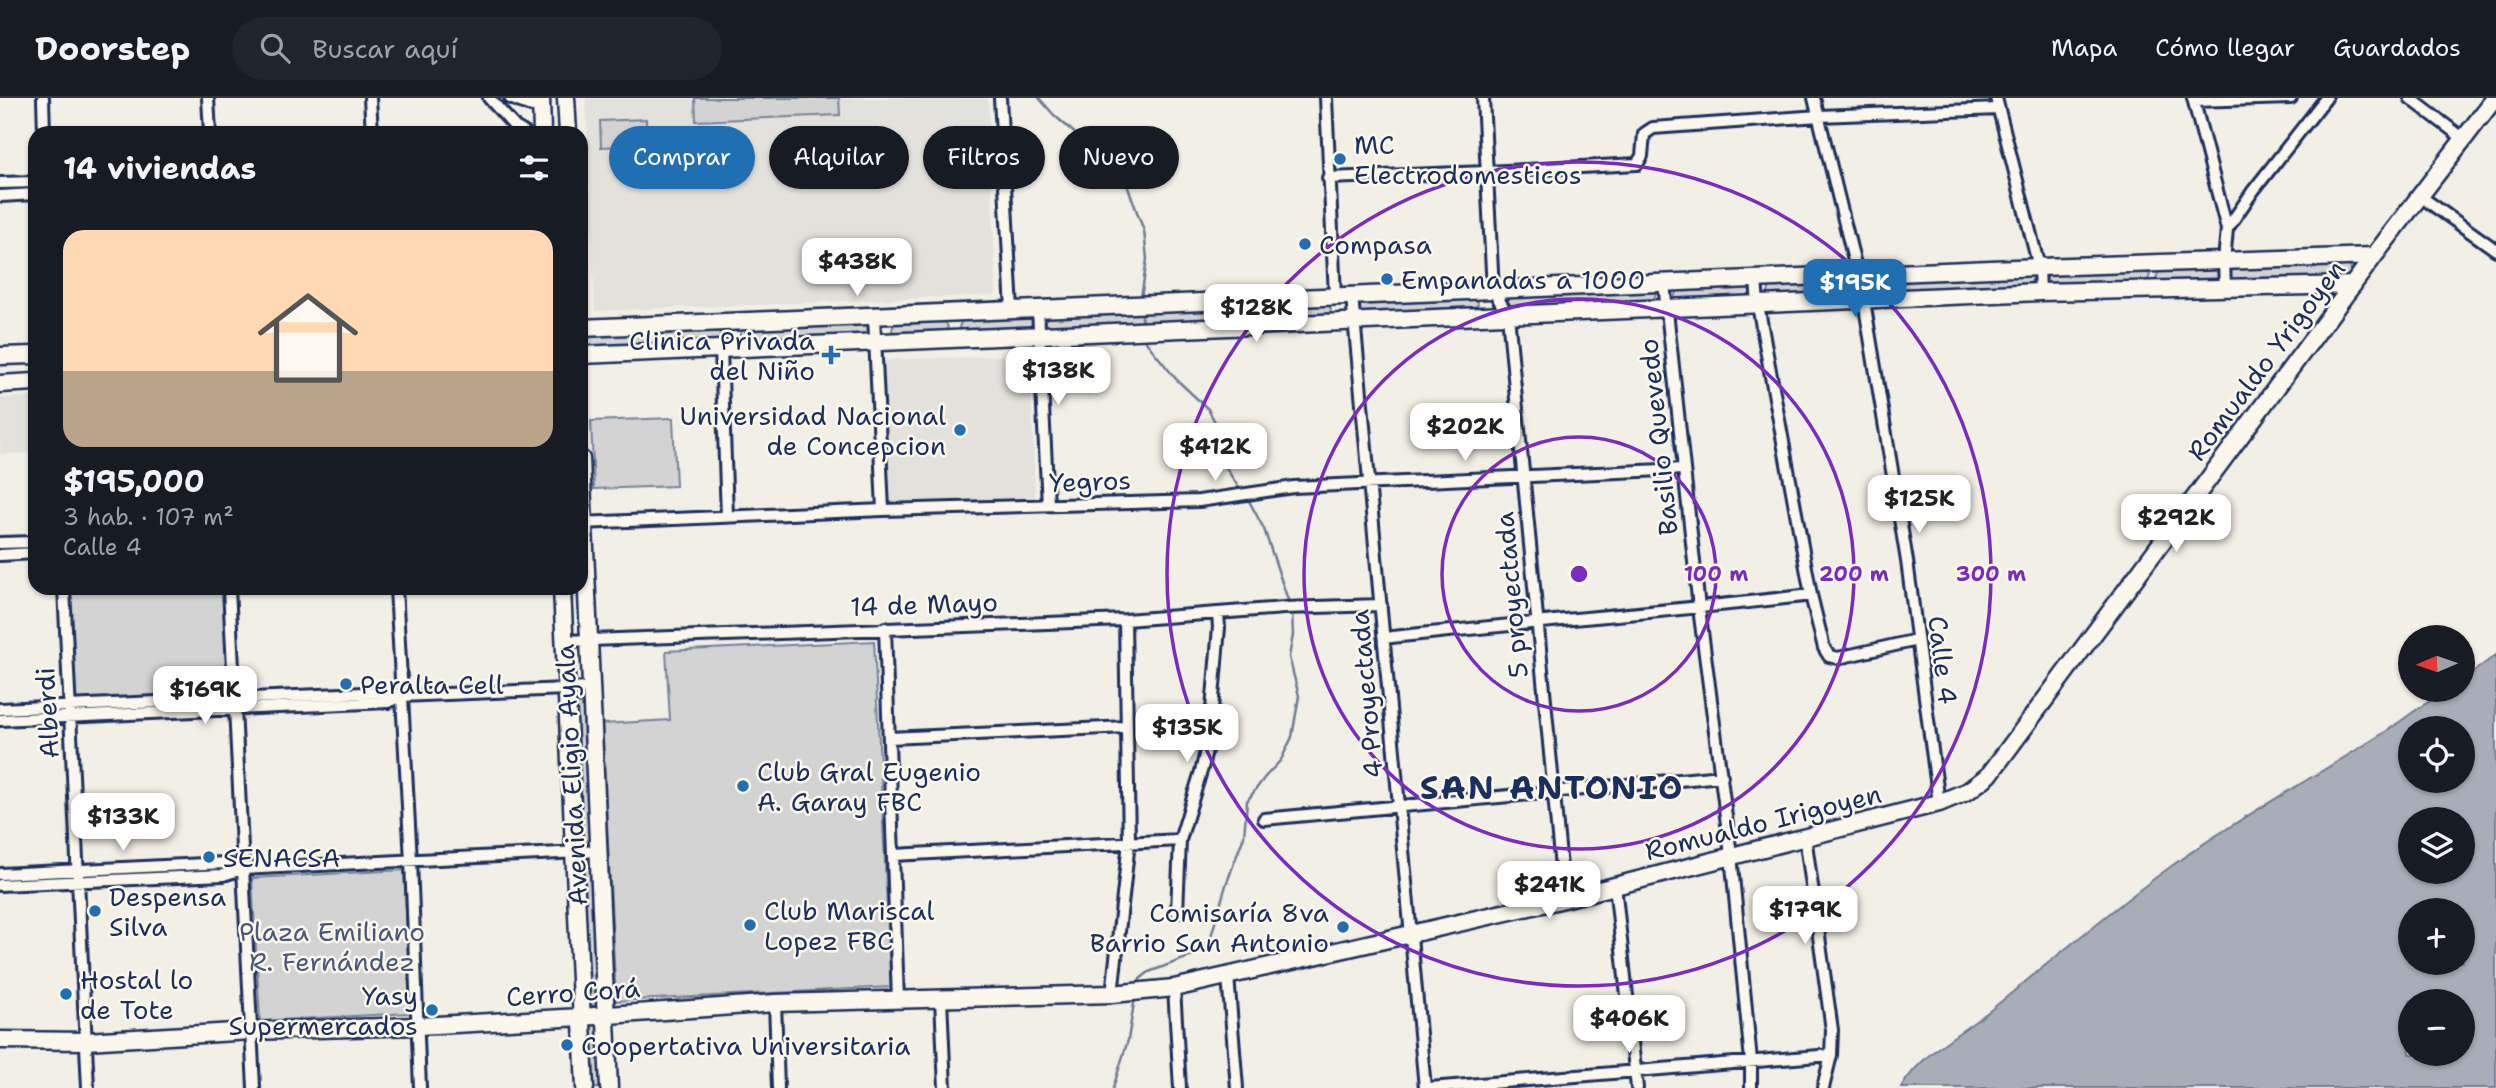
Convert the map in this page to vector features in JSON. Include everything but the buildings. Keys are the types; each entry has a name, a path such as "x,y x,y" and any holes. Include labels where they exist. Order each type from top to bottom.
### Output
{"street":[{"path":"43,98 44,126"},
{"path":"208,98 210,126"},
{"path":"370,98 372,126"},
{"path":"489,98 514,126"},
{"path":"510,98 522,105 531,106 541,101 542,126"},
{"path":"566,98 568,126"},
{"path":"1000,98 1012,310"},
{"path":"1326,98 1335,297"},
{"path":"1483,98 1493,290"},
{"name":"Calle 4","path":"1814,98 1864,301 1907,561 1939,803"},
{"path":"2225,288 2227,229 2194,99 2291,98"},
{"path":"2227,229 2253,191 2326,98"},
{"path":"2410,98 2464,139"},
{"path":"1328,178 1487,173 1637,164 1642,156 1644,134 1653,128 1998,104 2039,267 2040,292"},
{"name":"Romualdo Yrigoyen","path":"1939,803 1968,791 1989,775 2374,256 2464,139 2492,109"},
{"path":"0,183 28,182"},
{"path":"0,196 28,194"},
{"path":"2420,196 2496,250"},
{"path":"588,328 1858,274 2374,256"},
{"path":"1756,279 1758,305 1811,595 1824,648 1829,656 1838,658 1917,640"},
{"name":"Basilio Quevedo","path":"1664,283 1699,608 1731,855 1751,1061 1751,1088"},
{"path":"588,355 2040,292 2353,285"},
{"name":"5 proyectada","path":"1493,290 1508,315 1564,899"},
{"name":"4 Proyectada","path":"1352,296 1427,1088"},
{"path":"1038,309 1048,505"},
{"path":"874,316 883,510"},
{"path":"721,349 727,516"},
{"path":"0,356 28,355"},
{"path":"0,384 28,382"},
{"name":"Yegros","path":"588,523 883,510 1199,501 1250,492 1370,483 1684,469"},
{"path":"0,543 28,542"},
{"path":"0,555 28,553"},
{"name":"Alberdi","path":"64,595 88,1088"},
{"path":"229,595 254,1088"},
{"path":"396,595 420,1088"},
{"name":"Avenida Eligio Ayala","path":"562,595 585,1088"},
{"name":"Avenida Eligio Ayala","path":"587,595 609,1088"},
{"path":"1384,638 1811,595"},
{"name":"14 de Mayo","path":"565,641 1125,620 1284,608 1381,605"},
{"path":"1177,912 1180,840 1210,733 1218,614"},
{"path":"1120,994 1129,842 1125,620"},
{"path":"885,628 898,1000"},
{"path":"0,720 386,692 401,696 590,688"},
{"path":"0,709 69,705 235,704"},
{"path":"889,738 1127,727"},
{"path":"1264,820 1722,776"},
{"name":"Romualdo Irigoyen","path":"1150,990 1174,988 1564,899 1939,803"},
{"path":"1805,836 1832,1030 1831,1055 1823,1088"},
{"path":"894,855 1180,840"},
{"path":"0,885 225,863 242,869 599,851"},
{"path":"0,874 79,876"},
{"path":"1615,885 1637,1088"},
{"path":"1228,976 1237,1088"},
{"path":"1174,988 1180,1088"},
{"name":"Cerro Corá","path":"0,1040 86,1041 251,1031 418,1026 775,1003 1120,994 1150,990"},
{"path":"941,999 945,1088"},
{"path":"775,1003 778,1088"},
{"path":"1427,1088 1831,1055"}],"shaded area":[{"path":"586,98 988,98 989,126 923,126 923,189 992,189 996,295 595,311"},
{"name":"Universidad Nacional de Concepcion","path":"1030,355 1035,499 890,503 884,360"},
{"path":"28,397 28,453 0,454 0,398"},
{"path":"2496,655 2496,1088 1901,1088 1919,1064 1943,1044 1992,1009 2166,870 2398,723 2398,793 2475,793 2475,716 2408,716 2429,702 2475,702 2475,670"}],"green space":[{"path":"695,98 839,98 840,115 696,121"},
{"path":"646,119 646,126 609,126 609,147 601,147 600,121"},
{"path":"2348,264 2353,272 2349,278 2233,282 2229,277 2232,267"},
{"path":"2214,268 2219,274 2215,283 2157,282 2156,279 2159,270"},
{"path":"2145,270 2150,275 2146,284 2047,285 2045,282 2049,273"},
{"path":"2028,273 2033,278 2029,287 1873,293 1869,288 1870,282"},
{"path":"1844,281 1849,289 1845,295 1772,298 1768,293 1771,283"},
{"path":"1753,288 1754,298 1675,301 1674,298 1677,289"},
{"path":"1652,289 1656,294 1652,303 1511,308 1507,303 1508,297"},
{"path":"1473,297 1478,302 1477,308 1361,315 1357,307 1360,300"},
{"path":"1329,304 1331,310 1327,316 1048,330 1043,324 1047,315"},
{"path":"1028,316 1033,321 1029,330 963,333 959,327 963,318"},
{"path":"943,318 948,327 944,333 896,335 892,330 895,320"},
{"path":"865,323 870,328 866,337 743,343 739,337 742,328"},
{"path":"717,329 721,335 717,344 588,347 590,335"},
{"path":"673,418 676,486 594,489 591,421"},
{"path":"69,595 223,595 228,695 73,701"},
{"path":"874,641 891,987 616,1001 602,724 670,720 666,651"},
{"path":"585,704 592,842 587,844 581,841 574,706"},
{"path":"592,863 599,1004 594,1006 587,1003 581,864"},
{"name":"Plaza Emiliano R. Fernández","path":"404,870 411,1013 260,1021 252,878"},
{"path":"589,1023 599,1023 604,1088 591,1088"}],"waterway":[{"path":"1039,98 1126,182 1144,231 1147,259 1141,298"},
{"path":"1142,314 1142,324"},
{"path":"1142,337 1176,379 1208,409 1225,441 1222,462 1241,491"},
{"path":"1248,499 1264,529 1290,606"},
{"path":"1139,984 1140,979 1149,972 1197,954 1210,940 1244,836 1247,801 1281,760 1292,737 1299,696 1289,657 1293,635 1292,612"},
{"path":"1113,1088 1128,1040 1135,997"}],"place":[{"name":"MC Electrodomesticos","path":"1340,159"},
{"name":"Compasa","path":"1305,244"},
{"name":"Empanadas a 1000","path":"1387,279"},
{"name":"Clinica Privada del Niño","path":"831,355"},
{"name":"Universidad Nacional de Concepcion","path":"960,430"},
{"name":"Peralta Cell","path":"346,684"},
{"name":"Club Gral Eugenio A. Garay FBC","path":"743,786"},
{"name":"SENACSA","path":"209,857"},
{"name":"Despensa Silva","path":"95,911"},
{"name":"Club Mariscal Lopez FBC","path":"750,925"},
{"name":"Comisaría 8va Barrio San Antonio","path":"1343,927"},
{"name":"Hostal lo de Tote","path":"66,994"},
{"name":"Yasy Supermercados","path":"432,1010"},
{"name":"Coopertativa Universitaria","path":"567,1045"}],"district":[{"name":"SAN ANTONIO","path":"1552,787"}]}
